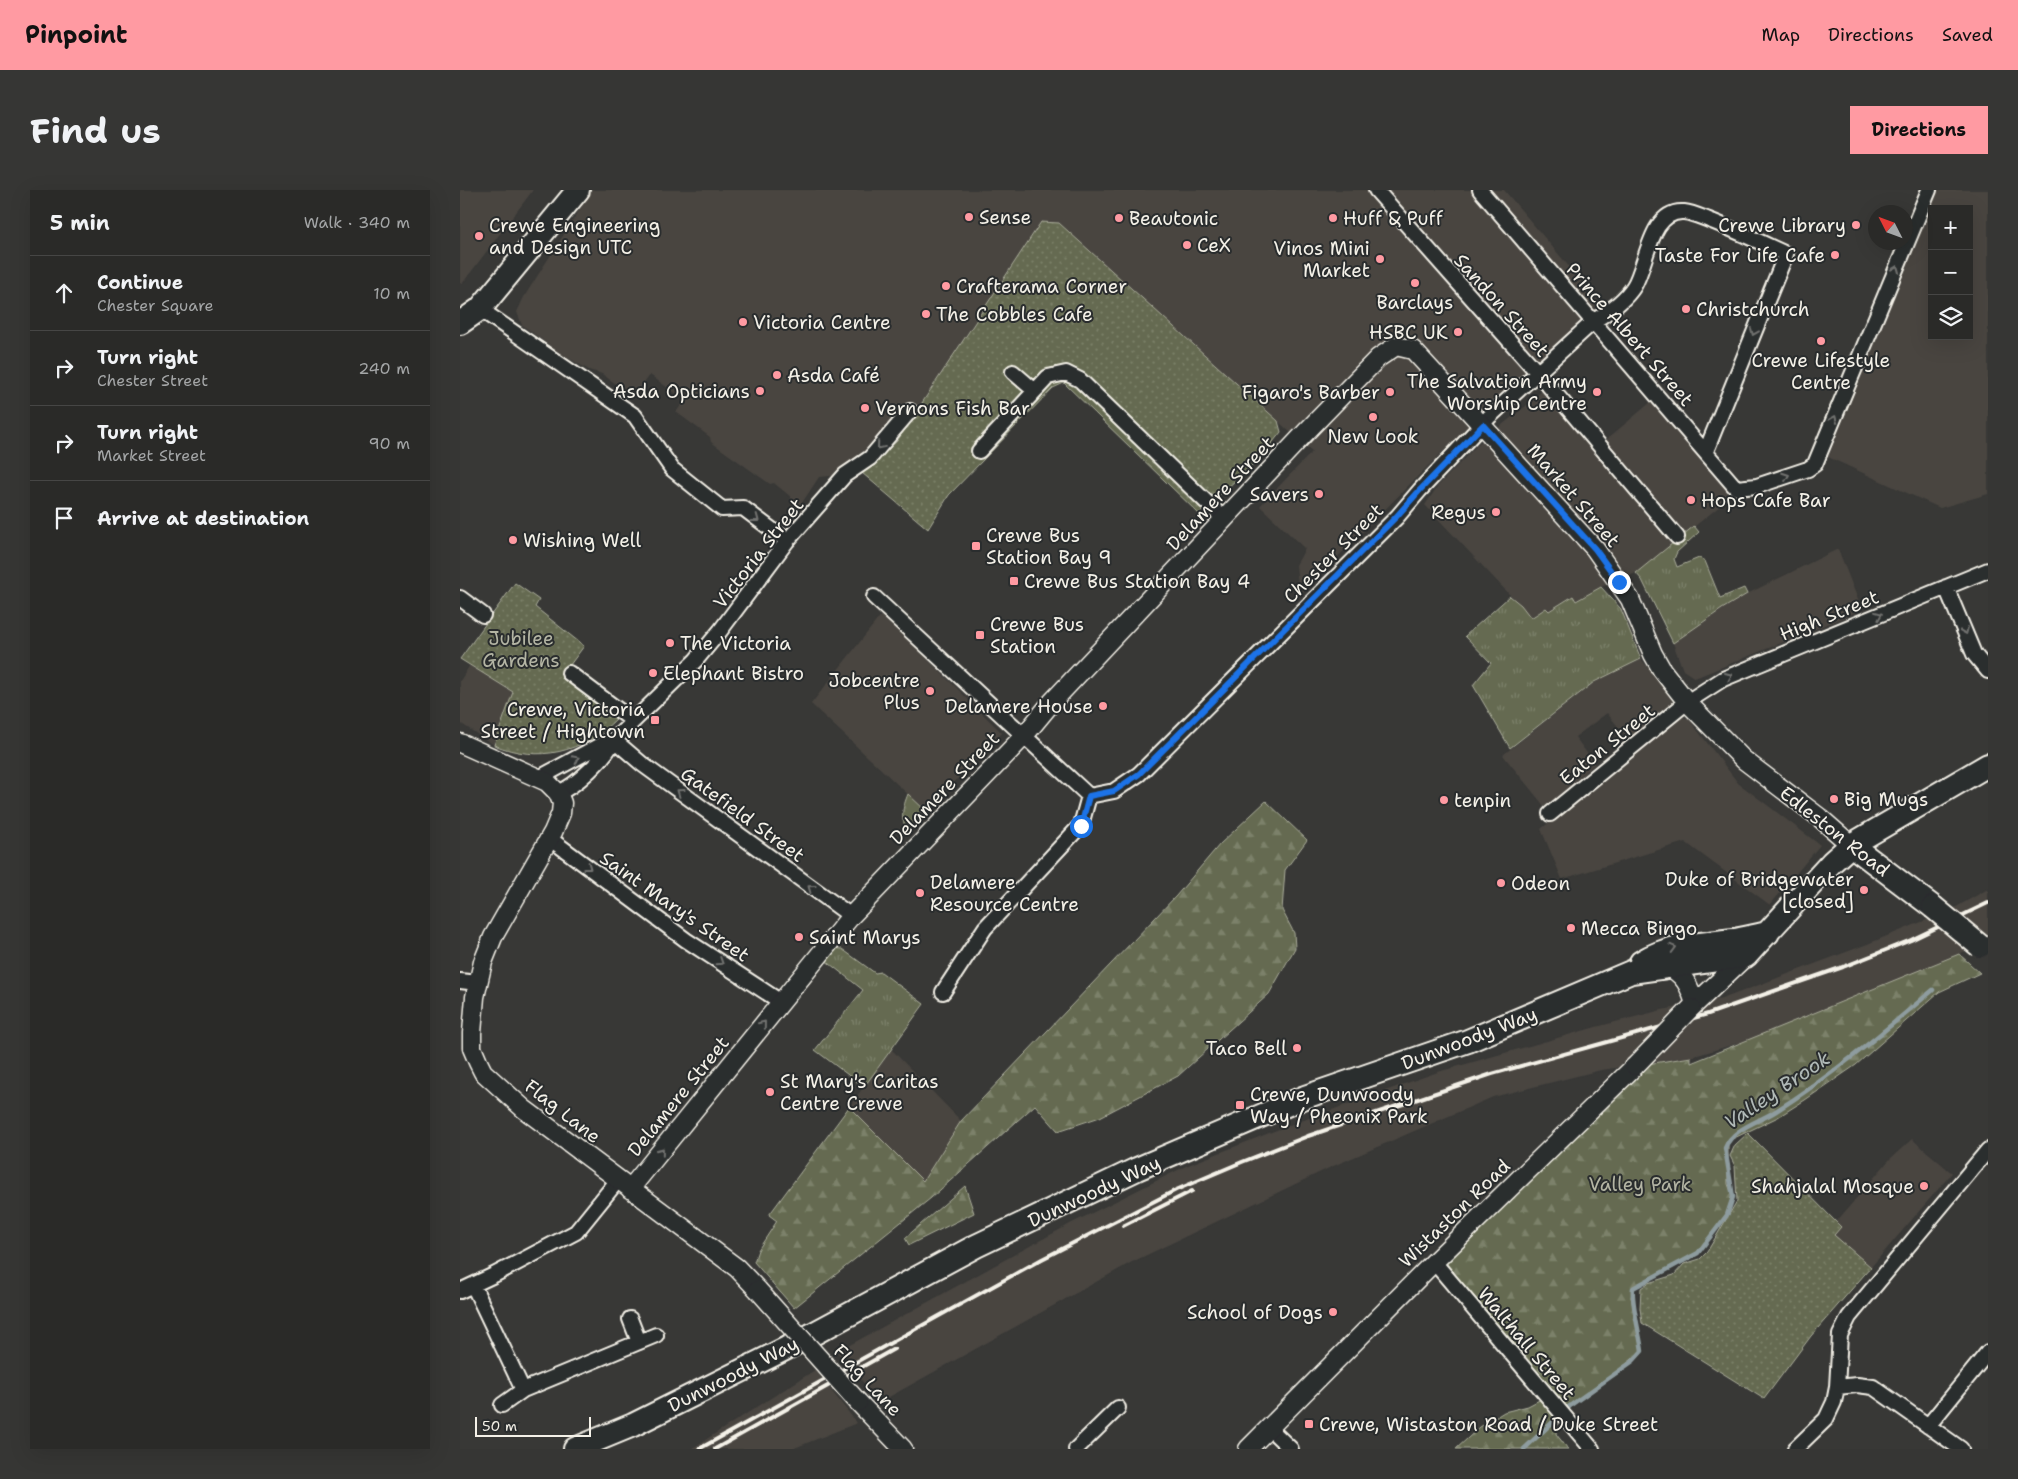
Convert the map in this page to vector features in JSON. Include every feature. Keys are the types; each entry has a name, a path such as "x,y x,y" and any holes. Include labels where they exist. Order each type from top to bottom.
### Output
{"main road":[{"path":"460,323 480,309 578,190"},
{"path":"1746,956 1832,862 1851,845 1988,765"},
{"name":"Edleston Road","path":"1851,845 1933,907 1984,949"},
{"name":"Dunwoody Way","path":"1631,972 1642,961 1662,951 1690,944 1735,940 1768,933"},
{"name":"Dunwoody Way","path":"575,1449 633,1425 787,1348 976,1246 1137,1169 1305,1097 1468,1041 1631,972 1746,956"}],"street":[{"name":"Sandon Street","path":"1376,190 1538,374 1677,537"},
{"name":"Prince Albert Street","path":"1480,190 1736,488 1757,486 1808,469 1815,464 1929,190"},
{"name":"Chester Street","path":"1089,796 1114,791 1139,774 1396,517 1490,416 1594,321 1608,312 1634,286 1655,230 1668,217 1682,212 1690,213 1740,232 1786,254 1706,451"},
{"path":"480,309 635,416 672,469 722,509 743,508 786,541"},
{"name":"Market Street","path":"1396,346 1405,346 1413,350 1590,543 1619,582 1638,614 1653,654 1662,670 1688,702"},
{"name":"Delamere Street","path":"624,1184 781,1002 851,916 1024,737 1052,702 1306,432 1378,358 1396,346"},
{"path":"1014,372 1035,391"},
{"path":"979,451 1048,378 1066,373 1080,380 1224,519"},
{"name":"Victoria Street","path":"558,793 575,783 606,752 614,740 696,660 720,631 786,541 844,474 870,458 910,411"},
{"name":"High Street","path":"1688,702 1723,679 1988,570"},
{"path":"1946,587 1974,654 1988,671"},
{"path":"874,597 1089,796 1081,826 985,928 943,992"},
{"path":"460,598 483,615"},
{"path":"569,674 633,721"},
{"name":"Eaton Street","path":"1550,814 1688,702"},
{"name":"Edleston Road","path":"1688,702 1744,760 1851,845"},
{"name":"Victoria Street","path":"539,778 604,743 614,740"},
{"name":"Gatefield Street","path":"614,740 642,764 851,916"},
{"path":"460,744 539,778 554,787 558,793"},
{"name":"Flag Lane","path":"558,793 562,803 557,825 492,937 478,983 472,1024 472,1048 483,1072 524,1109 737,1268 903,1449"},
{"name":"Saint Mary's Street","path":"549,838 686,940 781,1002"},
{"name":"Wistaston Road","path":"1248,1449 1434,1262 1636,1066 1693,1006 1746,956"},
{"path":"1666,966 1675,969 1685,979 1691,991 1693,1006"},
{"path":"460,981 478,983"},
{"path":"1795,1449 1826,1419 1834,1402 1837,1387 1840,1336 1848,1317 1988,1150"},
{"path":"523,1390 466,1288 576,1232 624,1184"},
{"name":"Walthall Street","path":"1434,1262 1592,1449"},
{"path":"630,1319 639,1342"},
{"path":"502,1405 523,1390 656,1335"},
{"path":"1928,1426 1988,1352"},
{"path":"1837,1387 1857,1385 1873,1387 1962,1449"},
{"path":"1076,1449 1118,1408"},
{"path":"1269,1428 1291,1449"}],"shaded area":[{"name":"Crewe Engineering and Design UTC","path":"460,190 533,190 462,284 460,283"},
{"path":"592,190 1504,190 1600,303 1433,461 1299,596 1296,565 1305,549 1260,506 1312,452 1059,223 1041,222 897,441 862,473 819,477 794,515 791,497 774,483 770,484 711,442 710,437 676,412 685,400 650,375 634,397 602,374 589,370 561,354 522,325 517,312 524,297"},
{"path":"1938,190 1988,190 1988,494 1940,508 1828,457 1928,214 1928,340 1973,340 1973,205 1932,205"},
{"path":"1553,380 1606,440 1651,402 1723,483 1730,498 1636,573 1601,587 1576,601 1572,596 1549,611 1546,608 1530,618 1521,605 1425,505 1437,487 1479,443 1526,406"},
{"path":"1838,549 1862,610 1695,678 1683,670 1673,643 1747,594"},
{"path":"882,614 1002,733 926,811 811,704"},
{"path":"1641,659 1675,701 1629,740 1607,713 1575,737 1595,764 1545,807 1503,755 1594,682"},
{"path":"470,665 513,692 494,745 460,723 460,681"},
{"path":"1680,717 1688,718 1738,783 1820,845 1770,905 1685,842 1562,879 1541,829"},
{"path":"1988,889 1988,940 1968,950 1776,1032 1691,1057 1601,1070 1493,1097 1331,1167 1132,1262 880,1402 837,1352 1072,1223 1186,1166 1287,1126 1438,1072 1662,1010 1722,999 1951,910"},
{"path":"891,1049 961,1121 923,1181 849,1107"},
{"path":"1912,1139 1952,1173 1871,1267 1833,1235 1841,1227 1836,1222 1890,1159"},
{"path":"815,1370 857,1423 792,1449 691,1449"}],"green space":[{"path":"1041,222 1059,223 1278,421 1281,432 1261,457 1199,514 1064,383 1053,388 949,495 928,529 862,473 897,441"},
{"path":"1694,526 1699,532 1677,552 1674,559 1677,567 1699,558 1705,561 1720,598 1744,588 1747,594 1673,643 1642,580 1636,573"},
{"name":"Jubilee Gardens","path":"515,583 539,600 535,607 584,646 561,677 616,719 603,731 574,747 543,754 527,753 494,745 513,692 460,659"},
{"path":"1601,587 1621,609 1641,659 1594,682 1510,748 1473,685 1491,663 1465,636 1510,596 1521,605 1531,618 1546,608 1549,611 1573,596 1576,601"},
{"path":"908,794 926,811 908,830 903,822 903,808"},
{"path":"1266,801 1307,840 1285,870 1282,910 1294,933 1295,948 1269,994 1178,1076 1100,1117 1058,1131 1035,1105 931,1198 794,1308 754,1262 758,1250 777,1221 769,1215 849,1107 923,1181 961,1121 1176,896 1220,844"},
{"path":"833,948 842,949 875,973 881,972 924,1004 864,1087 815,1050 863,990 825,960"},
{"name":"Valley Park","path":"1959,954 1980,973 1939,992 1856,1065 1805,1100 1778,1117 1728,1141 1728,1184 1733,1197 1727,1215 1698,1253 1633,1288 1631,1297 1642,1351 1599,1386 1571,1405 1557,1407 1558,1417 1523,1449 1456,1449 1480,1427 1504,1412 1528,1406 1547,1396 1434,1262 1635,1066 1691,1057 1691,1063"},
{"path":"1748,1133 1841,1227 1834,1235 1871,1267 1811,1336 1764,1399 1642,1323 1640,1308 1641,1288 1648,1283 1674,1275 1684,1264 1700,1259 1707,1252 1737,1201 1735,1166 1730,1156 1735,1145"},
{"path":"965,1186 974,1213 909,1245 905,1238"},
{"path":"1558,1417 1556,1434 1568,1449 1524,1449"}],"waterway":[{"name":"Valley Brook","path":"1524,1449 1571,1405 1633,1361 1642,1351 1634,1310 1633,1288 1698,1253 1727,1215 1733,1197 1725,1148 1734,1135 1776,1111 1817,1083 1857,1053 1933,990"}],"railway":[{"path":"699,1449 1042,1259 1176,1190 1242,1162 1308,1136 1492,1074 1708,1014 1843,967 1911,940 1988,903"},
{"path":"1123,1226 1192,1191"},
{"path":"715,1449 894,1349"}],"place":[{"name":"Sense","path":"969,217"},
{"name":"Beautonic","path":"1119,218"},
{"name":"Huff & Puff","path":"1333,218"},
{"name":"Crewe Library","path":"1856,225"},
{"name":"Crewe Engineering and Design UTC","path":"479,236"},
{"name":"CeX","path":"1187,245"},
{"name":"Taste For Life Cafe","path":"1835,255"},
{"name":"Vinos Mini Market","path":"1380,259"},
{"name":"Barclays","path":"1415,283"},
{"name":"Crafterama Corner","path":"946,286"},
{"name":"Christchurch","path":"1686,309"},
{"name":"The Cobbles Cafe","path":"926,314"},
{"name":"Victoria Centre","path":"743,322"},
{"name":"HSBC UK","path":"1458,332"},
{"name":"Crewe Lifestyle Centre","path":"1821,341"},
{"name":"Asda Café","path":"777,375"},
{"name":"Asda Opticians","path":"760,391"},
{"name":"Figaro's Barber","path":"1390,392"},
{"name":"The Salvation Army Worship Centre","path":"1597,392"},
{"name":"Vernons Fish Bar","path":"865,408"},
{"name":"New Look","path":"1373,417"},
{"name":"Savers","path":"1319,494"},
{"name":"Hops Cafe Bar","path":"1691,500"},
{"name":"Regus","path":"1496,512"},
{"name":"Wishing Well","path":"513,540"},
{"name":"Crewe Bus Station Bay 9","path":"976,546"},
{"name":"Crewe Bus Station Bay 4","path":"1014,581"},
{"name":"Crewe Bus Station","path":"980,635"},
{"name":"The Victoria","path":"670,643"},
{"name":"Elephant Bistro","path":"653,673"},
{"name":"Jobcentre Plus","path":"930,691"},
{"name":"Delamere House","path":"1103,706"},
{"name":"Crewe, Victoria Street / Hightown","path":"655,720"},
{"name":"Big Mugs","path":"1834,799"},
{"name":"tenpin","path":"1444,800"},
{"name":"Odeon","path":"1501,883"},
{"name":"Duke of Bridgewater [closed]","path":"1864,890"},
{"name":"Delamere Resource Centre","path":"920,893"},
{"name":"Mecca Bingo","path":"1571,928"},
{"name":"Saint Marys","path":"799,937"},
{"name":"Taco Bell","path":"1297,1048"},
{"name":"St Mary's Caritas Centre Crewe","path":"770,1092"},
{"name":"Crewe, Dunwoody Way / Pheonix Park","path":"1240,1105"},
{"name":"Shahjalal Mosque","path":"1924,1186"},
{"name":"School of Dogs","path":"1333,1312"},
{"name":"Crewe, Wistaston Road / Duke Street","path":"1309,1424"}],"route":[{"path":"1081,826 1089,796 1114,791 1139,774 1396,517 1483,425 1595,549 1619,582"}]}
